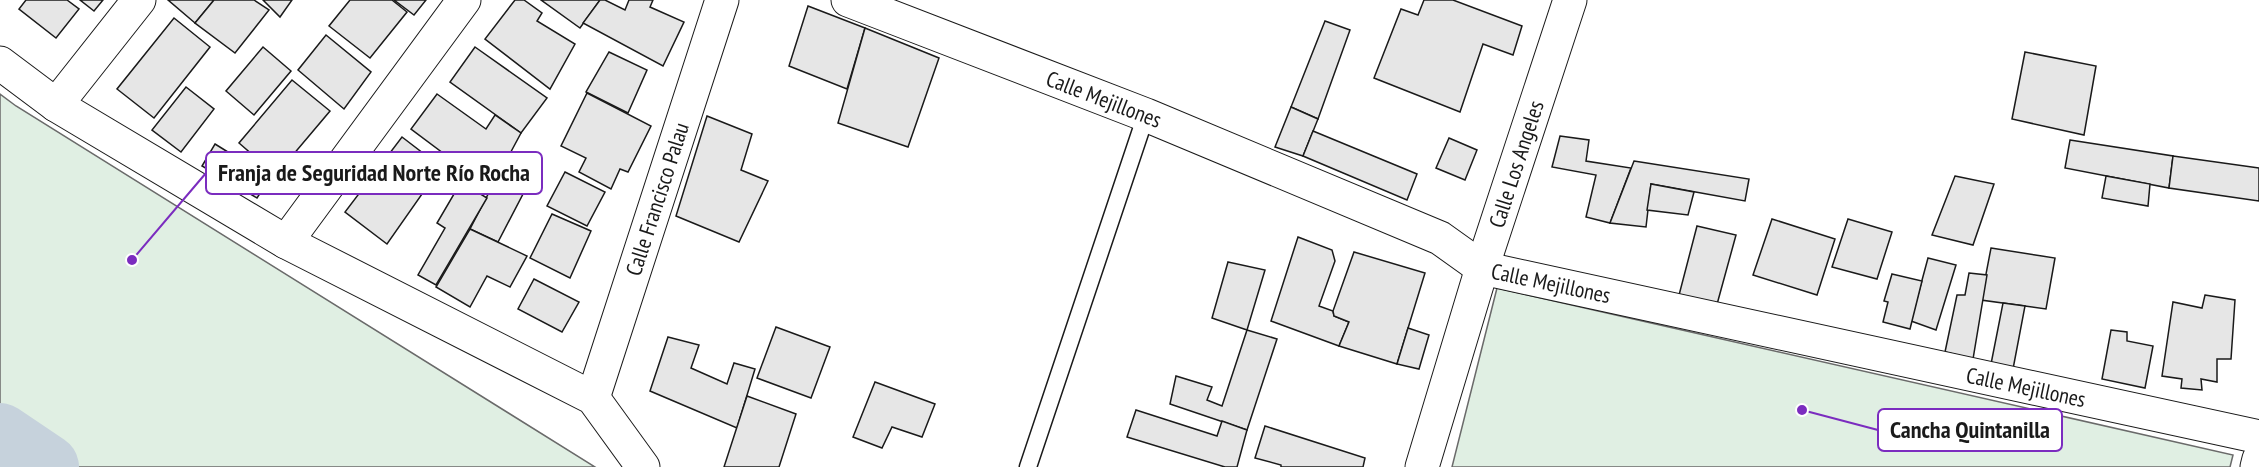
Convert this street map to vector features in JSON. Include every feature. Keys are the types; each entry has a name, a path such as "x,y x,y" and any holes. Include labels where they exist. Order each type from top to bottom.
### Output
{"street":[{"path":"56,105 139,0"},
{"path":"285,242 464,0"},
{"name":"Calle Francisco Palau","path":"592,398 722,0"},
{"name":"Calle Mejillones","path":"848,0 1146,115 1440,238 1482,268 2259,438"},
{"name":"Calle Los Angeles","path":"1422,467 1482,268 1570,0"},
{"path":"0,63 56,105 285,242 592,398 643,467"},
{"path":"2257,467 2259,459"}],"lane":[{"path":"1028,467 1146,115"}],"green space":[{"path":"0,94 595,467 71,467 0,414"},
{"path":"1497,288 2233,455 2230,467 1452,467"}],"building":[{"path":"26,0 67,0 79,9 56,38 19,9"},
{"path":"80,0 103,0 94,11"},
{"path":"168,0 214,0 195,23"},
{"path":"214,0 254,0 269,10 235,53 195,23"},
{"path":"263,0 292,0 280,17"},
{"path":"350,0 392,0 407,12 370,58 329,26"},
{"path":"394,0 426,0 414,15"},
{"path":"515,0 524,0 542,13 537,21 575,44 550,89 485,39"},
{"path":"541,0 600,0 580,28"},
{"path":"600,0 605,0 625,10 629,0 653,0 650,7 684,22 663,66 583,23"},
{"path":"1424,0 1453,0 1522,26 1513,55 1483,44 1460,112 1374,78 1401,9 1418,15"},
{"path":"808,6 865,28 847,89 789,66"},
{"path":"174,18 210,47 154,118 117,89"},
{"path":"1325,21 1350,30 1318,119 1291,107"},
{"path":"865,28 939,58 908,147 838,123"},
{"path":"326,35 371,72 344,109 298,70"},
{"path":"263,47 291,71 254,115 226,91"},
{"path":"475,47 547,98 521,133 450,82"},
{"path":"609,52 647,70 628,113 586,92"},
{"path":"2025,52 2096,66 2084,135 2012,119"},
{"path":"292,80 330,111 276,175 239,143"},
{"path":"186,87 214,109 181,152 152,130"},
{"path":"587,93 651,126 628,172 620,169 611,189 579,172 586,158 561,146"},
{"path":"437,94 486,129 495,115 521,133 491,189 411,129"},
{"path":"1291,107 1318,119 1303,156 1275,147"},
{"path":"707,116 752,134 741,170 768,181 739,242 676,216"},
{"path":"1313,131 1417,174 1407,200 1303,156"},
{"path":"1560,136 1589,140 1586,161 1631,168 1610,223 1586,217 1596,175 1552,167"},
{"path":"402,137 441,167 387,244 345,212"},
{"path":"1449,138 1477,150 1465,180 1436,168"},
{"path":"2070,140 2173,156 2169,188 2065,168"},
{"path":"215,144 270,178 257,198 202,166"},
{"path":"2173,156 2259,168 2259,201 2169,188"},
{"path":"1634,161 1749,179 1745,201 1651,184 1646,227 1610,223"},
{"path":"565,172 605,192 587,226 547,206"},
{"path":"1955,176 1994,184 1973,245 1932,235"},
{"path":"2106,176 2150,184 2148,206 2102,198"},
{"path":"496,179 523,194 498,242 470,229"},
{"path":"461,182 487,198 436,285 418,275 445,228 437,223"},
{"path":"1651,184 1694,192 1688,215 1647,210"},
{"path":"552,214 591,231 570,278 530,258"},
{"path":"1772,219 1835,239 1817,295 1753,275"},
{"path":"1848,219 1892,232 1877,279 1832,267"},
{"path":"1697,226 1736,235 1716,308 1678,299"},
{"path":"470,229 527,256 510,287 487,276 470,307 436,287"},
{"path":"1298,237 1332,250 1335,261 1319,306 1333,311 1334,316 1349,322 1339,346 1271,321"},
{"path":"1991,248 2055,258 2046,309 1981,300"},
{"path":"1354,252 1425,273 1397,364 1339,346 1349,322 1334,316 1333,311"},
{"path":"1928,258 1956,265 1936,330 1911,321"},
{"path":"1228,262 1265,270 1247,330 1212,318"},
{"path":"1969,273 1987,275 1973,359 1945,352 1957,295 1965,295"},
{"path":"1892,274 1922,281 1910,329 1883,322 1888,302 1884,301"},
{"path":"534,279 579,302 562,332 518,309"},
{"path":"2205,295 2235,300 2231,359 2217,359 2217,382 2201,379 2202,390 2181,388 2182,379 2162,376 2173,302 2202,308"},
{"path":"2003,303 2025,306 2013,369 1991,364"},
{"path":"776,327 830,347 811,398 757,378"},
{"path":"1408,328 1429,335 1419,369 1397,364"},
{"path":"1247,330 1277,339 1247,430 1170,404 1176,376 1212,387 1207,400 1222,406"},
{"path":"2111,330 2127,332 2127,341 2153,346 2145,388 2102,379"},
{"path":"668,337 699,345 691,368 727,384 734,363 755,369 737,428 650,391"},
{"path":"875,382 935,404 922,437 892,427 882,448 853,437"},
{"path":"747,396 796,414 779,467 724,467"},
{"path":"1136,410 1217,436 1222,421 1247,430 1237,467 1225,467 1127,437"},
{"path":"1265,426 1365,458 1363,467 1281,467 1281,465 1255,458"}],"waterway":[{"path":"0,436 46,467"}],"place":[{"name":"Franja de Seguridad Norte Río Rocha","path":"132,260"},
{"name":"Cancha Quintanilla","path":"1802,410"}]}
